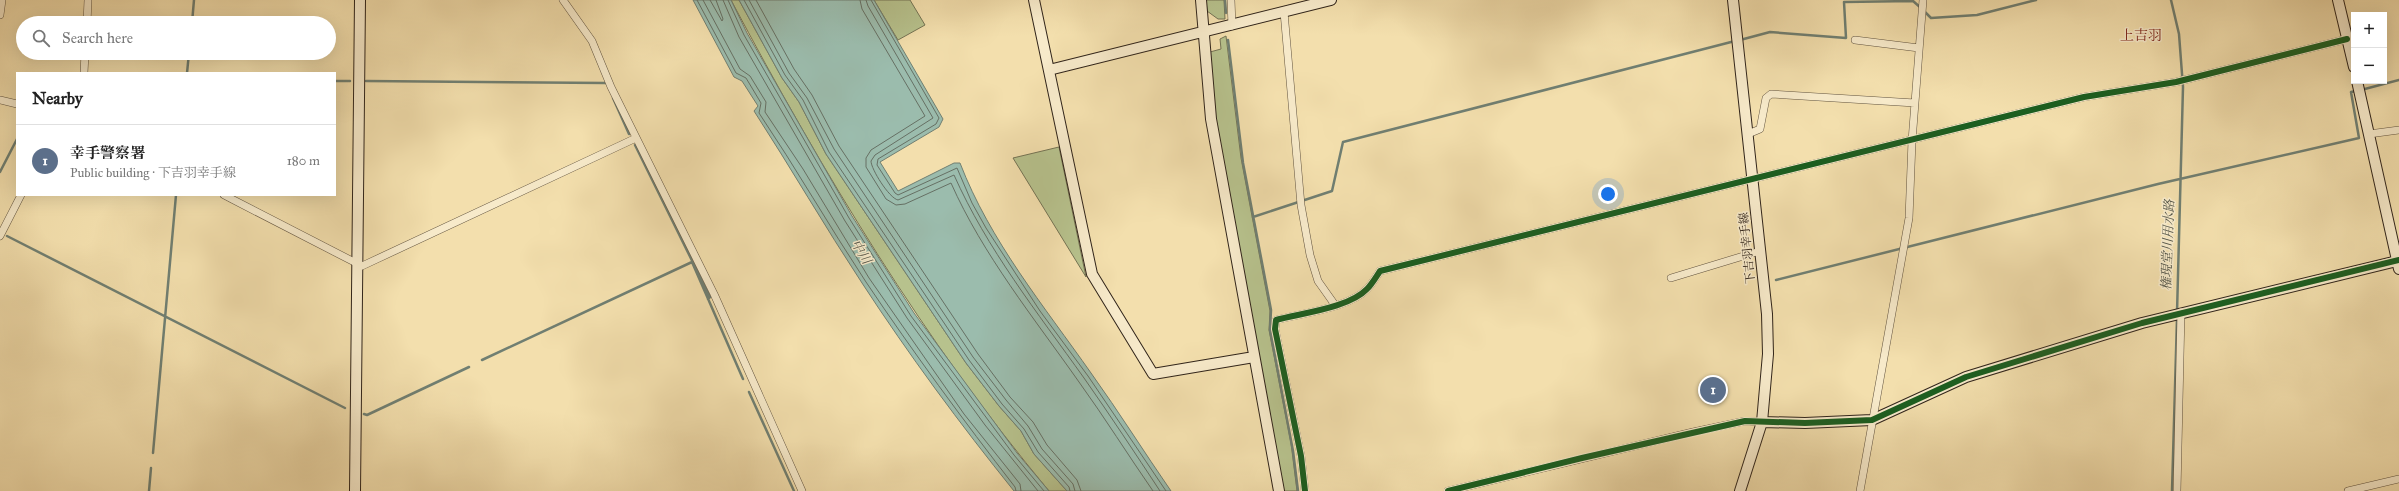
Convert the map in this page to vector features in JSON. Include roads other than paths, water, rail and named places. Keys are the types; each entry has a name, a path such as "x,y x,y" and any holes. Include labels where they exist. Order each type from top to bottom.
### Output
{"street":[{"path":"0,15 2,0"},
{"path":"87,16 88,0"},
{"path":"355,491 356,264 360,0"},
{"path":"563,0 592,42 636,138 714,294 802,491"},
{"path":"1034,0 1092,274 1153,374 1254,356"},
{"path":"1200,0 1210,119 1279,491"},
{"path":"1231,0 1232,26"},
{"path":"1049,70 1232,26 1331,0"},
{"name":"下吉羽幸手線","path":"1733,0 1767,314 1768,354 1762,422 1740,491"},
{"path":"1860,491 1909,218 1912,141 1923,0"},
{"path":"2338,0 2351,56"},
{"path":"1284,12 1300,205 1310,255 1318,281 1335,305"},
{"path":"1306,491 1300,450 1275,329 1276,320 1335,305 1356,297 1367,289 1380,271 1753,178 1912,141 2084,97 2176,82 2347,39"},
{"path":"1855,40 1920,48"},
{"path":"84,72 85,60"},
{"path":"1448,491 1746,421 1805,423 1872,420 1966,378 2180,312 2398,263 2358,84"},
{"path":"1748,134 1760,129 1766,98 1771,94 1915,103"},
{"path":"0,100 16,104"},
{"path":"2369,134 2399,130"},
{"path":"226,196 362,266 636,138"},
{"path":"0,236 20,196"},
{"path":"1671,278 1760,251"},
{"path":"2177,491 2180,312"},
{"path":"2348,491 2399,479"}],"water":[{"name":"中川","path":"693,0 731,0 747,33 852,216 914,313 1017,453 1049,491 1014,491 935,389 880,310 835,241 754,111 758,106 742,81 734,77"},
{"path":"739,0 874,0 943,119 939,127 880,162 898,191 954,163 960,163 972,192 1002,246 1171,491 1067,491 1034,454 1021,431 999,406 966,363 826,154 799,102 782,78"}],"waterway":[{"path":"193,16 194,0"},
{"path":"1225,0 1226,13"},
{"path":"1924,11 1931,18 1977,15 2036,0"},
{"name":"権現堂川用水路","path":"2171,0 2179,34 2183,87 2177,313"},
{"path":"1740,40 1770,32 1846,38 1844,2 1913,1 1921,8"},
{"path":"1228,40 1243,163 1271,310 1270,330 1293,451 1298,491"},
{"path":"1253,217 1332,191 1343,142 1735,41"},
{"path":"187,72 188,60"},
{"path":"2361,90 2399,80"},
{"path":"336,81 350,81"},
{"path":"366,81 606,83"},
{"path":"1776,280 2158,184 2359,138 2351,92 2356,91"},
{"path":"613,98 629,134"},
{"path":"0,172 16,141"},
{"path":"635,145 710,297 708,299"},
{"path":"153,453 176,196"},
{"path":"7,236 345,408"},
{"path":"482,360 692,262 743,379"},
{"name":"権現堂川用水路","path":"2172,491 2177,318"},
{"path":"364,414 367,415 469,367"},
{"path":"749,392 794,491"},
{"path":"149,491 151,468"}],"place":[{"name":"幸手警察署","path":"1713,390"}],"district":[{"name":"上吉羽","path":"2141,35"}]}
